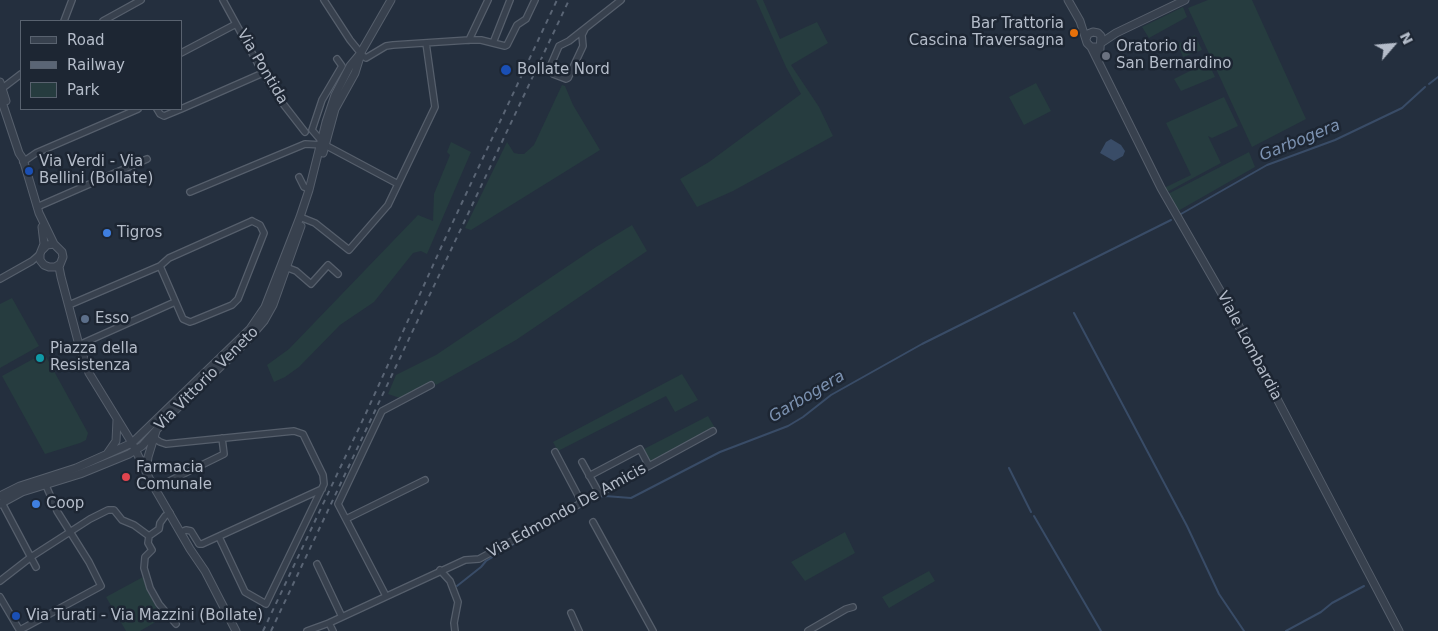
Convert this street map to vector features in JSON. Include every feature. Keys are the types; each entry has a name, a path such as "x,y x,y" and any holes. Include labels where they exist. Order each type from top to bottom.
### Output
{"street":[{"path":"64,20 72,0"},
{"path":"105,20 141,0"},
{"name":"Via Pontida","path":"223,0 262,73 305,132"},
{"path":"324,0 360,54 366,58 390,45 469,40 504,46 507,44 516,25 526,19 535,0"},
{"path":"360,54 391,0"},
{"path":"469,40 488,0"},
{"path":"493,43 510,0"},
{"path":"585,29 582,35 583,46 568,78 553,74 550,67 559,46 585,29 621,0"},
{"path":"1069,1 1080,21 1087,43 1091,47 1096,47 1116,33 1185,0"},
{"path":"1080,21 1102,38 1101,44"},
{"path":"182,52 236,24"},
{"path":"1086,39 1090,33 1116,33"},
{"path":"302,217 324,229 349,250 388,205 435,107 426,43"},
{"name":"Viale Lombardia","path":"1099,62 1101,44"},
{"name":"Viale Lombardia","path":"1091,47 1150,167 1222,294 1398,631"},
{"name":"Via Vittorio Veneto","path":"44,481 132,443 250,329 265,307 302,217 335,94 350,66 360,54"},
{"path":"337,59 342,66 322,100 312,130 322,144 398,184"},
{"path":"182,109 262,73"},
{"path":"20,75 1,87 38,210 44,236 40,260 43,264"},
{"path":"0,96 19,153 23,159"},
{"path":"23,159 136,110"},
{"path":"158,110 162,116 178,110"},
{"path":"190,192 305,144 322,144"},
{"name":"Via Vittorio Veneto","path":"302,217 322,144"},
{"path":"38,210 146,159"},
{"path":"299,177 304,187 309,189"},
{"path":"38,210 54,244 62,252 63,256 60,264 61,277 79,345 91,378 132,443 155,488 205,571 236,631"},
{"path":"68,303 160,266 169,258 248,222 257,222 263,229 262,237 240,295 232,305 190,322 183,319 160,266"},
{"path":"0,279 24,266 47,245 54,244"},
{"path":"24,266 43,264 51,267 60,264"},
{"path":"283,266 296,271 311,284 328,265 338,274"},
{"name":"Via Vittorio Veneto","path":"1,501 20,486 80,474 136,451 256,332 273,305 283,266"},
{"path":"51,267 68,303"},
{"path":"79,345 175,302"},
{"path":"386,596 338,504 382,411 431,384"},
{"path":"105,456 116,441 117,417"},
{"path":"146,472 152,437 166,444 289,431 303,434 323,476 324,484 266,604 245,592 219,536"},
{"name":"Via Edmondo De Amicis","path":"307,631 440,570 464,560 479,558 713,431"},
{"path":"155,488 224,454 222,438"},
{"path":"589,476 640,449 649,466"},
{"path":"555,452 582,503"},
{"path":"582,462 599,494"},
{"path":"346,519 424,480"},
{"path":"0,597 20,630 101,586 89,562 50,498 44,481"},
{"path":"181,532 191,531 200,545 322,489"},
{"path":"1,501 36,567"},
{"path":"0,581 31,557 70,531 108,510 114,510 122,520 134,525 149,536"},
{"path":"170,513 160,523 160,529 149,536 148,542 152,550 145,557 144,568 150,588 159,604 176,624"},
{"path":"593,522 653,631"},
{"path":"317,564 342,616"},
{"path":"440,570 450,581 458,602 454,623 455,631"},
{"path":"808,631 846,609 853,607"},
{"path":"571,613 579,631"},
{"path":"329,622 334,631"}],"green space":[{"path":"756,0 763,0 780,39 817,22 828,43 791,65 819,107 833,136 733,191 697,207 680,179 709,162 801,94 786,67"},
{"path":"1208,0 1252,0 1306,119 1252,147 1188,8"},
{"path":"1183,7 1187,17 1149,38 1142,27"},
{"path":"1195,35 1202,50 1183,57 1178,44"},
{"path":"1208,62 1215,77 1181,91 1174,79"},
{"path":"1036,83 1051,111 1024,125 1009,97"},
{"path":"562,85 565,86 573,105 600,150 471,230 465,228 507,142 514,153 519,154 524,154 534,145"},
{"path":"1224,97 1238,126 1212,138 1208,136 1221,163 1167,192 1164,188 1191,175 1166,123"},
{"path":"451,142 471,152 427,254 421,251 413,253 374,302 340,325 299,367 274,382 267,365 289,349 418,215 433,221 434,194 450,155 447,152"},
{"path":"1249,152 1255,167 1178,211 1168,194"},
{"path":"632,225 647,251 516,340 436,385 433,381 400,398 388,394 396,375 436,355 596,247"},
{"path":"12,298 39,346 0,368 0,304"},
{"path":"44,353 88,433 86,440 80,443 45,454 2,376"},
{"path":"682,374 698,400 675,412 666,396 558,451 553,442"},
{"path":"708,416 715,428 650,462 644,449"},
{"path":"845,532 855,553 805,581 791,562"},
{"path":"929,571 935,581 889,608 882,597"},
{"path":"143,577 161,619 140,631 126,631 106,597"}],"water":[{"path":"1111,139 1121,145 1125,151 1123,156 1114,161 1100,153 1106,142"}],"waterway":[{"name":"Garbogera","path":"1429,84 1438,77"},
{"name":"Garbogera","path":"1181,214 1267,165 1335,140 1402,108 1425,87"},
{"name":"Garbogera","path":"576,509 598,497 631,498 720,452 788,426 831,395 922,344 1171,220"},
{"path":"1074,313 1187,526 1219,594 1244,631"},
{"path":"1009,468 1031,512"},
{"path":"1034,516 1101,631"},
{"name":"Garbogera","path":"457,586 486,561 532,533"},
{"path":"1286,631 1364,586"}],"railway":[{"path":"263,631 557,0"},
{"path":"271,631 569,0"}],"place":[{"name":"Bar Trattoria Cascina Traversagna","path":"1074,33"},
{"name":"Oratorio di San Bernardino","path":"1106,56"},
{"name":"Bollate Nord","path":"506,70"},
{"name":"Via Verdi - Via Bellini (Bollate)","path":"29,171"},
{"name":"Tigros","path":"107,233"},
{"name":"Esso","path":"85,319"},
{"name":"Piazza della Resistenza","path":"40,358"},
{"name":"Farmacia Comunale","path":"126,477"},
{"name":"Coop","path":"36,504"},
{"name":"Via Turati - Via Mazzini (Bollate)","path":"16,616"}]}
